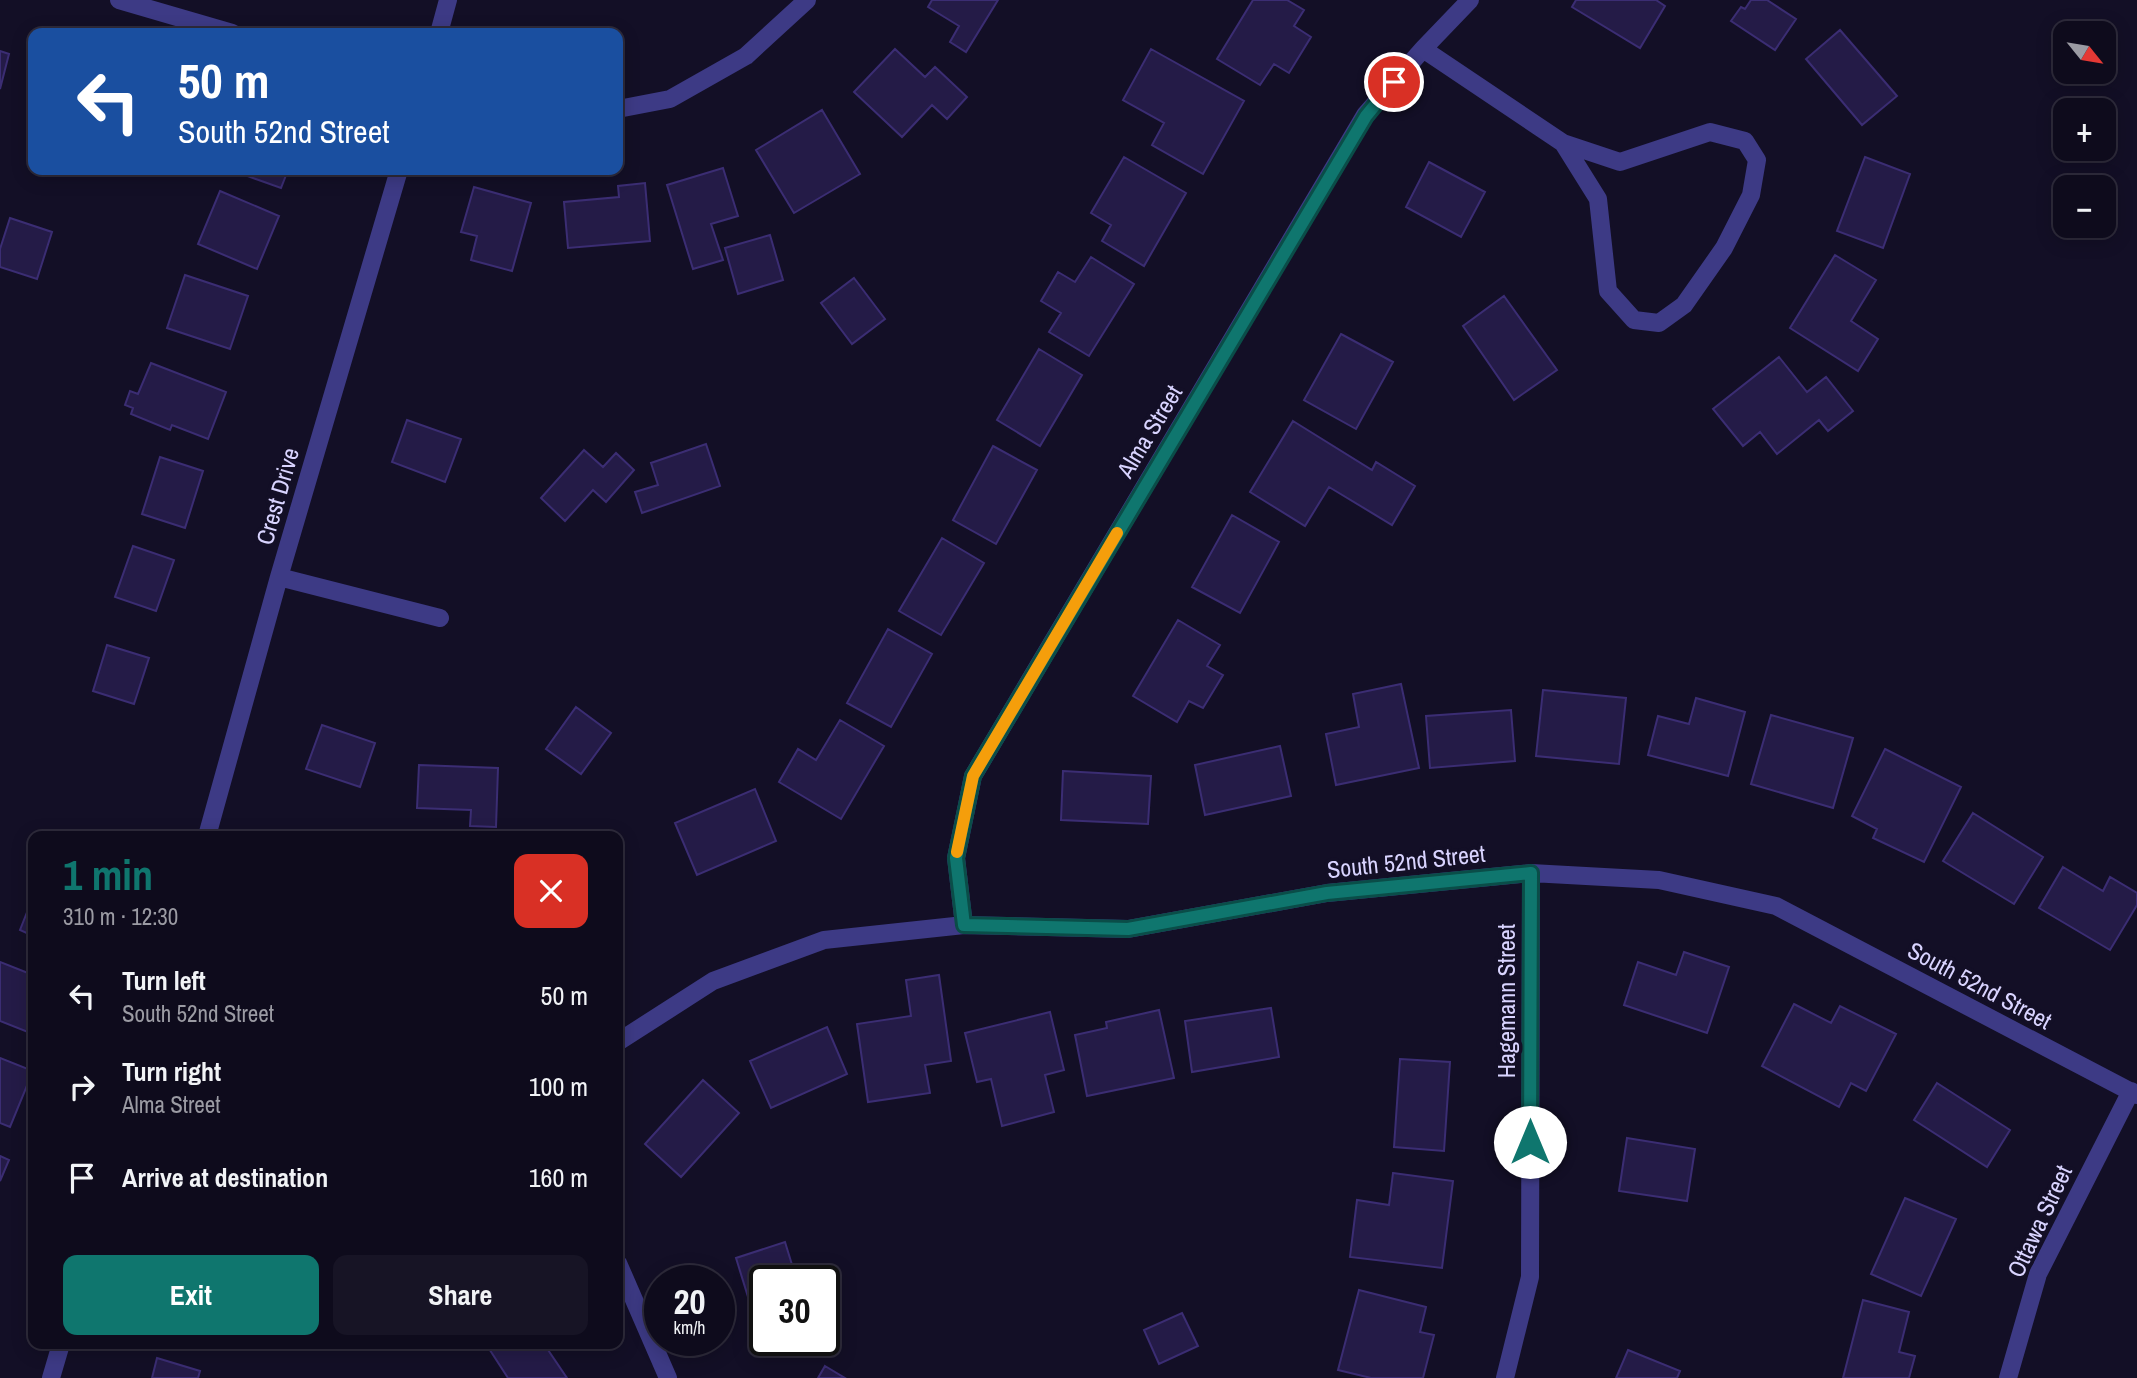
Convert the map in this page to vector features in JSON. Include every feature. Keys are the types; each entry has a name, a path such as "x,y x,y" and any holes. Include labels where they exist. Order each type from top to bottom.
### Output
{"street":[{"path":"119,0 215,28"},
{"path":"440,28 448,0"},
{"path":"623,108 670,99 746,56 807,0"},
{"name":"Alma Street","path":"964,925 956,858 973,776 1366,116 1423,48 1470,0"},
{"path":"1423,48 1563,143 1620,162 1710,132 1745,141 1757,160 1751,195 1724,248 1684,305 1660,323 1634,320 1608,291 1598,199 1563,143"},
{"name":"Crest Drive","path":"208,831 279,576 398,175"},
{"path":"279,576 440,618"},
{"name":"South 52nd Street","path":"623,1039 713,981 824,940 964,925 1128,929 1327,893 1531,873 1660,880 1776,906 2134,1093"},
{"name":"Hagemann Street","path":"1505,1378 1530,1277 1531,873"},
{"name":"Ottawa Street","path":"2008,1378 2038,1274 2134,1093"},
{"path":"623,1274 668,1378"},
{"path":"51,1378 60,1349"}],"building":[{"path":"932,0 998,0 966,52 950,42 959,26 928,7"},
{"path":"1253,0 1287,0 1304,10 1294,26 1311,37 1289,73 1274,64 1260,85 1217,59"},
{"path":"1576,0 1656,0 1665,6 1640,48 1572,7"},
{"path":"1751,0 1767,0 1796,19 1775,50 1731,21 1741,7 1745,9"},
{"path":"1840,30 1897,96 1862,125 1806,59"},
{"path":"895,49 925,77 935,67 967,97 947,119 932,105 902,137 854,92"},
{"path":"1151,49 1244,101 1203,174 1152,145 1164,123 1123,100"},
{"path":"0,51 9,54 0,89"},
{"path":"822,110 860,174 794,213 756,150"},
{"path":"1124,157 1186,193 1144,266 1102,241 1111,225 1091,213"},
{"path":"1865,157 1910,174 1883,248 1837,231"},
{"path":"1429,162 1485,192 1461,237 1406,207"},
{"path":"723,168 738,216 711,224 723,260 693,269 667,185"},
{"path":"245,175 286,175 281,188"},
{"path":"645,183 650,241 568,248 564,202 619,197 618,186"},
{"path":"474,187 531,203 512,271 471,260 477,236 461,232"},
{"path":"220,191 279,216 257,269 198,244"},
{"path":"10,218 52,232 37,279 0,267 0,249"},
{"path":"770,235 783,280 738,294 725,248"},
{"path":"1835,255 1876,280 1851,321 1878,339 1858,371 1790,328"},
{"path":"1091,257 1134,284 1089,356 1049,332 1061,313 1041,301 1058,272 1075,282"},
{"path":"185,275 248,296 230,349 167,328"},
{"path":"854,278 885,319 852,344 821,303"},
{"path":"1504,296 1557,370 1514,400 1463,326"},
{"path":"1341,334 1393,362 1356,429 1304,400"},
{"path":"1039,349 1082,375 1040,446 997,420"},
{"path":"1779,357 1807,392 1826,377 1853,411 1828,431 1819,420 1777,454 1760,432 1743,446 1713,409"},
{"path":"151,363 226,392 208,439 172,425 170,430 131,414 133,408 125,405 130,391 138,394"},
{"path":"407,420 461,439 445,482 392,462"},
{"path":"1293,421 1372,470 1376,462 1415,486 1392,525 1329,487 1305,526 1250,492"},
{"path":"706,444 720,486 642,513 635,492 658,485 651,463"},
{"path":"993,446 1037,470 996,544 953,520"},
{"path":"584,450 603,467 616,453 634,470 606,502 593,490 565,521 541,498"},
{"path":"160,457 203,471 185,528 142,514"},
{"path":"1232,515 1279,542 1240,613 1192,587"},
{"path":"942,538 984,563 941,635 899,611"},
{"path":"133,546 174,560 156,611 115,597"},
{"path":"1178,620 1220,645 1207,666 1223,675 1203,708 1189,701 1177,722 1133,696"},
{"path":"888,629 932,654 891,727 847,703"},
{"path":"107,645 149,658 134,704 93,691"},
{"path":"1401,684 1419,768 1336,785 1326,734 1359,727 1353,694"},
{"path":"1543,690 1626,698 1619,764 1536,756"},
{"path":"1696,698 1745,712 1728,776 1648,755 1658,716 1689,724"},
{"path":"576,707 611,733 581,774 546,749"},
{"path":"1511,710 1515,761 1430,768 1426,716"},
{"path":"1771,715 1853,738 1833,808 1751,784"},
{"path":"840,720 884,746 841,819 779,782 798,749 816,760"},
{"path":"322,725 375,743 360,787 306,769"},
{"path":"1280,746 1291,796 1205,815 1195,765"},
{"path":"1885,749 1961,787 1924,862 1873,838 1877,829 1852,816"},
{"path":"419,765 498,768 496,827 470,826 471,810 417,808"},
{"path":"1063,771 1151,776 1148,824 1061,820"},
{"path":"755,789 776,841 697,875 675,823"},
{"path":"1973,813 2043,857 2014,904 1943,861"},
{"path":"2063,867 2103,891 2110,877 2137,893 2137,905 2110,950 2039,908"},
{"path":"28,910 28,934 20,930"},
{"path":"1684,952 1729,967 1707,1033 1624,1005 1638,962 1676,975"},
{"path":"0,962 28,973 28,1032 0,1021"},
{"path":"939,975 951,1061 925,1065 930,1093 868,1102 857,1024 911,1016 906,980"},
{"path":"1794,1004 1831,1023 1840,1006 1896,1034 1866,1091 1851,1083 1839,1107 1762,1066"},
{"path":"1271,1008 1279,1057 1192,1072 1185,1021"},
{"path":"1159,1010 1174,1078 1087,1096 1075,1035 1107,1028 1106,1022"},
{"path":"1050,1012 1064,1070 1045,1075 1054,1112 1002,1126 991,1079 977,1082 965,1033"},
{"path":"827,1027 847,1074 771,1108 750,1061"},
{"path":"0,1058 28,1069 28,1083 10,1127 0,1123"},
{"path":"1400,1059 1450,1062 1444,1151 1394,1147"},
{"path":"703,1080 739,1113 681,1177 645,1144"},
{"path":"1937,1083 2010,1130 1987,1167 1914,1120"},
{"path":"1627,1138 1695,1149 1687,1201 1619,1191"},
{"path":"0,1156 9,1160 0,1181"},
{"path":"1393,1173 1453,1181 1442,1268 1350,1257 1357,1200 1389,1205"},
{"path":"1905,1198 1956,1219 1921,1296 1871,1274"},
{"path":"785,1242 792,1265 749,1265 749,1300 736,1258"},
{"path":"1359,1290 1426,1307 1420,1332 1434,1335 1423,1378 1371,1378 1338,1370"},
{"path":"1863,1300 1909,1312 1899,1352 1915,1356 1909,1378 1843,1378"},
{"path":"1182,1313 1198,1346 1159,1364 1144,1330"},
{"path":"489,1349 547,1349 567,1378 508,1378"},
{"path":"1628,1350 1680,1371 1677,1378 1616,1378"},
{"path":"157,1358 200,1371 198,1378 152,1378"},
{"path":"825,1366 845,1378 818,1378"}],"slow traffic":[{"path":"957,852 973,776 1117,533"}],"route":[{"path":"1394,82 1366,116 973,776 956,858 964,925 1128,929 1327,893 1531,873 1530,1142"}]}
